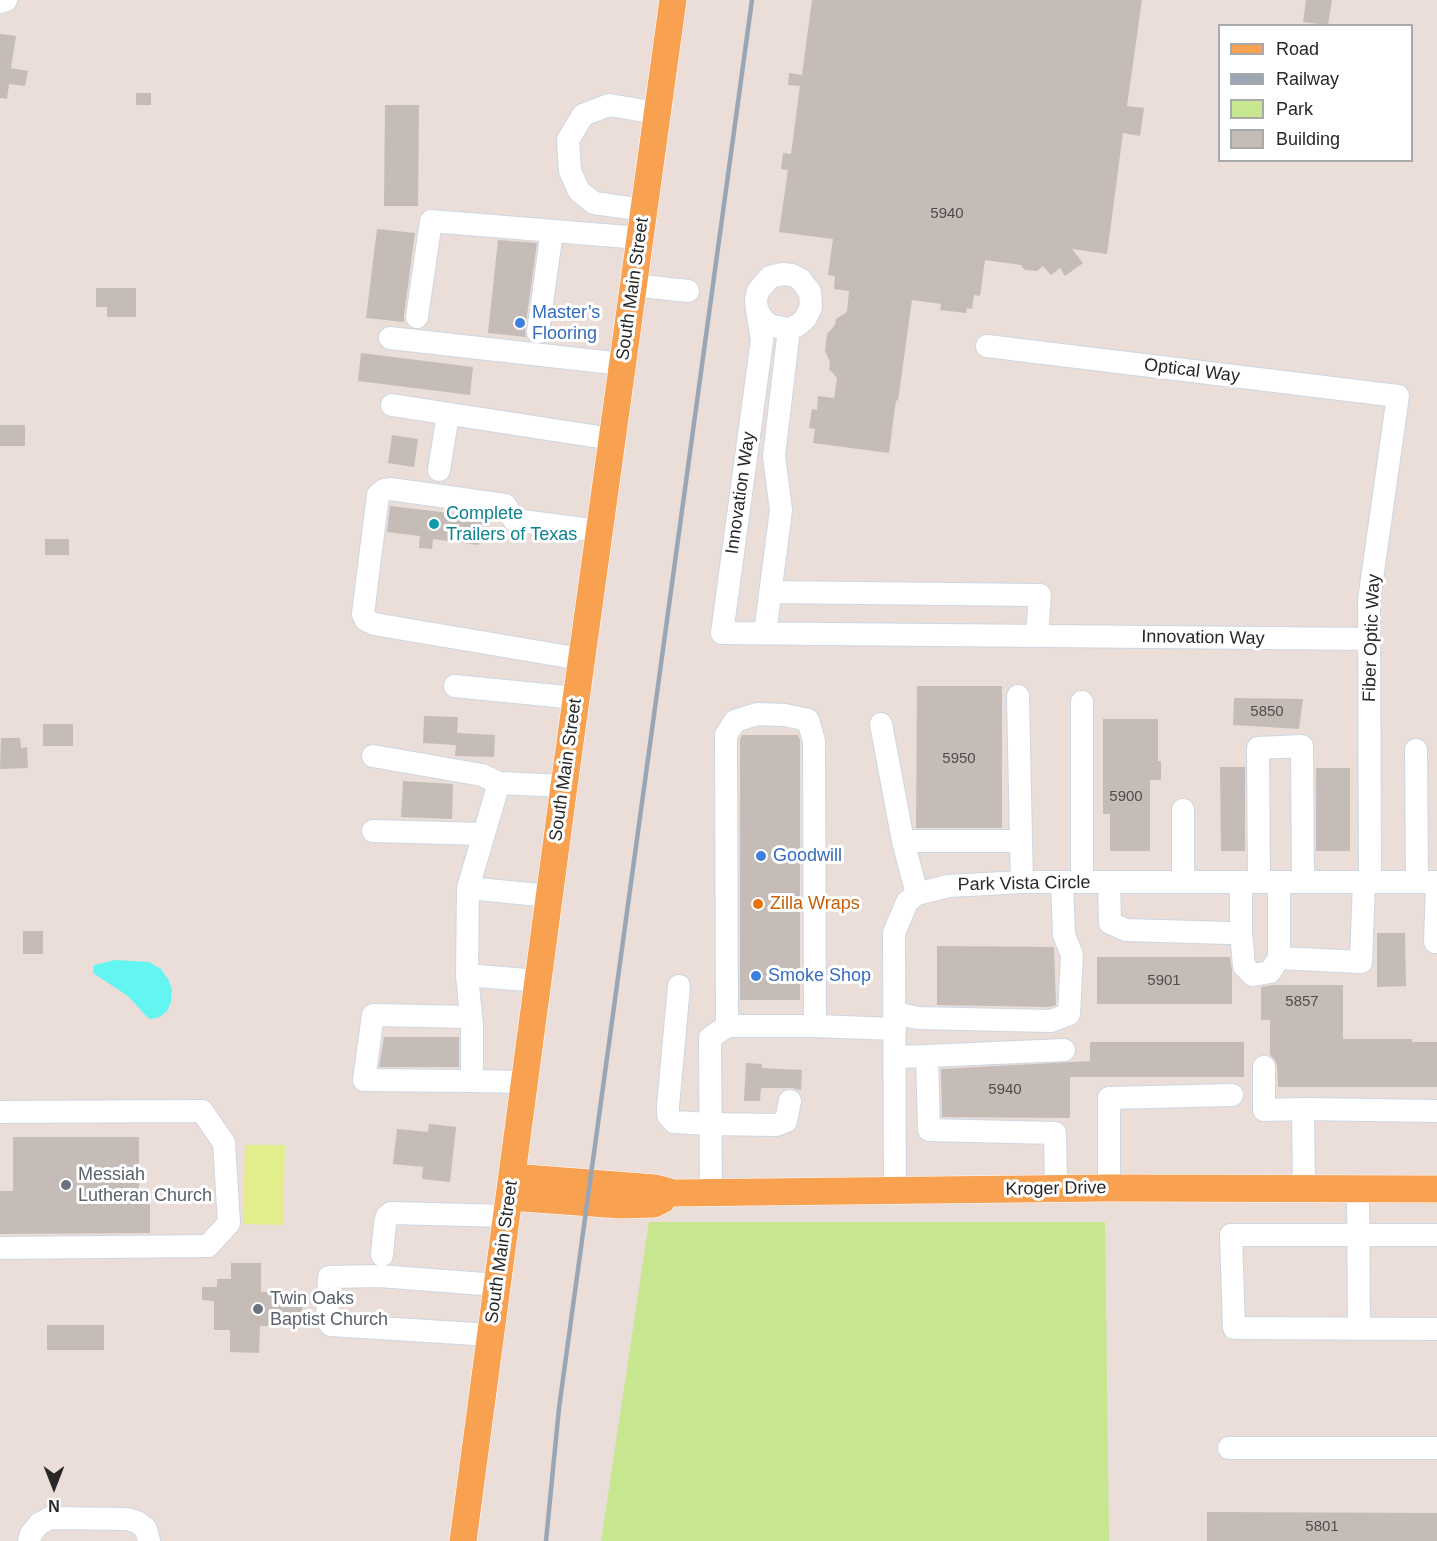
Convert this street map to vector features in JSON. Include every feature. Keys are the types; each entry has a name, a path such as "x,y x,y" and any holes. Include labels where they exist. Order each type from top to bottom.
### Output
{"main road":[{"name":"South Main Street","path":"463,1541 581,659 673,0"},
{"name":"Kroger Drive","path":"509,1197 620,1205 654,1204 674,1193 711,1192 1109,1188 1437,1189"}],"street":[{"path":"0,2 6,0"},
{"path":"644,210 594,203 579,191 570,171 568,140 583,115 609,105 657,113"},
{"path":"417,317 431,221 640,238"},
{"path":"538,332 552,231"},
{"path":"782,274 800,279 810,292 811,307 805,319 789,328 772,326 764,321 752,303 758,291 770,278 782,274"},
{"path":"633,285 688,291"},
{"name":"Innovation Way","path":"752,303 762,340 722,633 1370,639"},
{"name":"Innovation Way","path":"765,633 781,510 774,456 789,328"},
{"path":"390,338 622,364"},
{"name":"Optical Way","path":"987,346 1398,396"},
{"name":"Fiber Optic Way","path":"1279,958 1361,962 1367,882 1369,600 1398,396"},
{"path":"392,405 612,439"},
{"path":"439,470 448,414"},
{"path":"581,659 374,624 366,620 363,614 378,495 390,489 505,505 514,520 599,531"},
{"path":"770,592 1040,595 1037,636"},
{"path":"455,686 576,698"},
{"path":"1018,696 1022,882"},
{"path":"711,1192 711,1038 727,1026 815,1026 918,1018 1051,1021 1069,1014 1072,955 1064,935 1072,882 1082,702"},
{"path":"727,1026 726,735 735,721 757,714 785,715 808,720 814,741 815,1026"},
{"path":"881,724 903,841 917,894 907,902 894,933 895,1191"},
{"path":"1260,882 1241,932 1244,966 1253,975 1270,972 1279,958 1260,882 1258,748 1302,746 1302,882"},
{"path":"1416,750 1435,942 1437,942"},
{"path":"373,756 482,775 499,783 564,786"},
{"path":"472,1081 471,1017 467,975 468,888 499,783"},
{"path":"1183,810 1183,882"},
{"path":"373,831 483,834"},
{"path":"903,841 1021,841"},
{"name":"Park Vista Circle","path":"917,894 948,885 1022,882 1430,883"},
{"path":"1109,882 1110,923 1126,930 1241,932"},
{"path":"468,888 549,896"},
{"path":"467,975 538,981"},
{"path":"679,986 668,1115 674,1122 776,1125 786,1121 790,1101"},
{"path":"471,1017 373,1015 364,1080 525,1082"},
{"path":"895,1057 1064,1050"},
{"path":"927,1056 928,1130 1055,1133 1056,1189"},
{"path":"1264,1067 1264,1110 1437,1112"},
{"path":"1109,1188 1108,1098 1232,1095"},
{"path":"1303,1109 1304,1189"},
{"path":"0,1112 201,1111 224,1143 229,1223 208,1246 0,1248"},
{"path":"1358,1189 1359,1329"},
{"path":"382,1255 385,1224 387,1216 391,1214 509,1197"},
{"path":"1437,1235 1231,1235 1234,1328 1437,1329"},
{"path":"490,1335 331,1325 327,1320 329,1277 379,1276 497,1285"},
{"path":"1229,1448 1437,1448"},
{"path":"29,1541 31,1534 39,1524 50,1518 127,1519 137,1522 146,1529 149,1541"}],"green space":[{"path":"245,1145 285,1145 283,1225 243,1224"},
{"path":"649,1222 1105,1222 1109,1541 601,1541"}],"water":[{"path":"115,960 149,962 161,969 172,989 171,1002 167,1011 160,1017 150,1019 128,996 93,973 94,965"}],"building":[{"path":"812,0 1142,0 1127,106 1144,108 1140,136 1123,133 1107,254 1072,249 1083,263 1065,276 1060,268 1051,275 1043,266 1037,271 1025,270 1021,265 985,260 980,296 974,295 972,309 967,308 966,313 940,310 941,304 912,300 889,453 813,443 815,429 809,428 812,409 817,410 818,396 834,398 837,378 829,369 830,362 825,351 827,334 835,325 836,319 847,312 849,291 834,289 835,276 828,275 833,239 779,232 788,170 781,169 783,153 791,154 800,86 788,85 789,73 802,75"},
{"path":"1306,0 1332,0 1328,24 1303,22"},
{"path":"0,34 16,36 11,68 28,71 25,86 9,84 7,99 0,98"},
{"path":"136,93 151,93 151,105 136,105"},
{"path":"385,105 419,105 418,206 384,206"},
{"path":"377,229 415,233 404,322 366,318"},
{"path":"498,240 537,243 525,330 526,337 488,333"},
{"path":"96,288 136,288 136,317 107,317 107,307 96,307"},
{"path":"361,353 473,367 470,395 358,381"},
{"path":"0,425 25,425 25,446 0,446"},
{"path":"392,435 418,439 414,467 388,463"},
{"name":"Complete Trailers of Texas","path":"390,506 483,517 479,545 433,539 432,549 419,548 420,536 387,532"},
{"path":"45,539 69,539 69,555 45,555"},
{"path":"917,686 1002,686 1002,828 916,828"},
{"path":"1234,698 1303,699 1299,729 1233,725"},
{"path":"424,716 458,717 457,733 495,735 494,757 455,756 456,745 423,743"},
{"path":"1103,719 1158,719 1158,761 1161,761 1161,780 1150,780 1150,851 1110,851 1110,814 1103,814"},
{"path":"43,724 73,724 73,746 43,746"},
{"path":"742,735 798,735 800,740 800,1000 740,1000 740,739"},
{"path":"1,738 20,738 21,748 27,747 28,768 0,769"},
{"path":"1220,767 1245,767 1245,851 1221,851"},
{"path":"1316,768 1350,768 1350,851 1316,851"},
{"path":"403,781 453,784 452,819 401,817"},
{"path":"23,931 43,931 43,954 23,954"},
{"path":"1377,933 1405,933 1406,986 1377,987"},
{"path":"937,946 1054,947 1056,1005 1049,1007 937,1005"},
{"path":"1097,957 1230,957 1232,1004 1097,1004"},
{"path":"1343,985 1343,1039 1412,1039 1412,1042 1437,1042 1437,1087 1278,1087 1277,1066 1270,1055 1270,1020 1261,1020 1261,987"},
{"path":"384,1037 459,1037 459,1067 379,1067"},
{"path":"1090,1042 1244,1042 1244,1077 1070,1077 1070,1118 942,1117 941,1069 1090,1061"},
{"path":"746,1063 762,1064 762,1068 802,1070 801,1090 761,1088 760,1101 744,1101"},
{"path":"429,1124 456,1127 450,1182 422,1179 423,1167 393,1164 397,1129 428,1132"},
{"name":"Messiah Lutheran Church","path":"13,1137 139,1137 139,1191 150,1191 150,1233 0,1234 0,1191 13,1191"},
{"name":"Twin Oaks Baptist Church","path":"231,1263 261,1263 261,1292 294,1292 294,1300 303,1300 302,1318 293,1318 293,1326 260,1326 259,1353 230,1352 230,1330 214,1330 214,1301 202,1300 202,1287 217,1287 217,1279 231,1279"},
{"path":"47,1325 104,1325 104,1350 47,1350"},
{"path":"1207,1512 1437,1513 1437,1541 1207,1541"}],"railway":[{"path":"546,1541 559,1408 752,0"}],"place":[{"name":"Master’s Flooring","path":"520,323"},
{"name":"Complete Trailers of Texas","path":"434,524"},
{"name":"Goodwill","path":"761,856"},
{"name":"Zilla Wraps","path":"758,904"},
{"name":"Smoke Shop","path":"756,976"},
{"name":"Messiah Lutheran Church","path":"66,1185"},
{"name":"Twin Oaks Baptist Church","path":"258,1309"}]}
